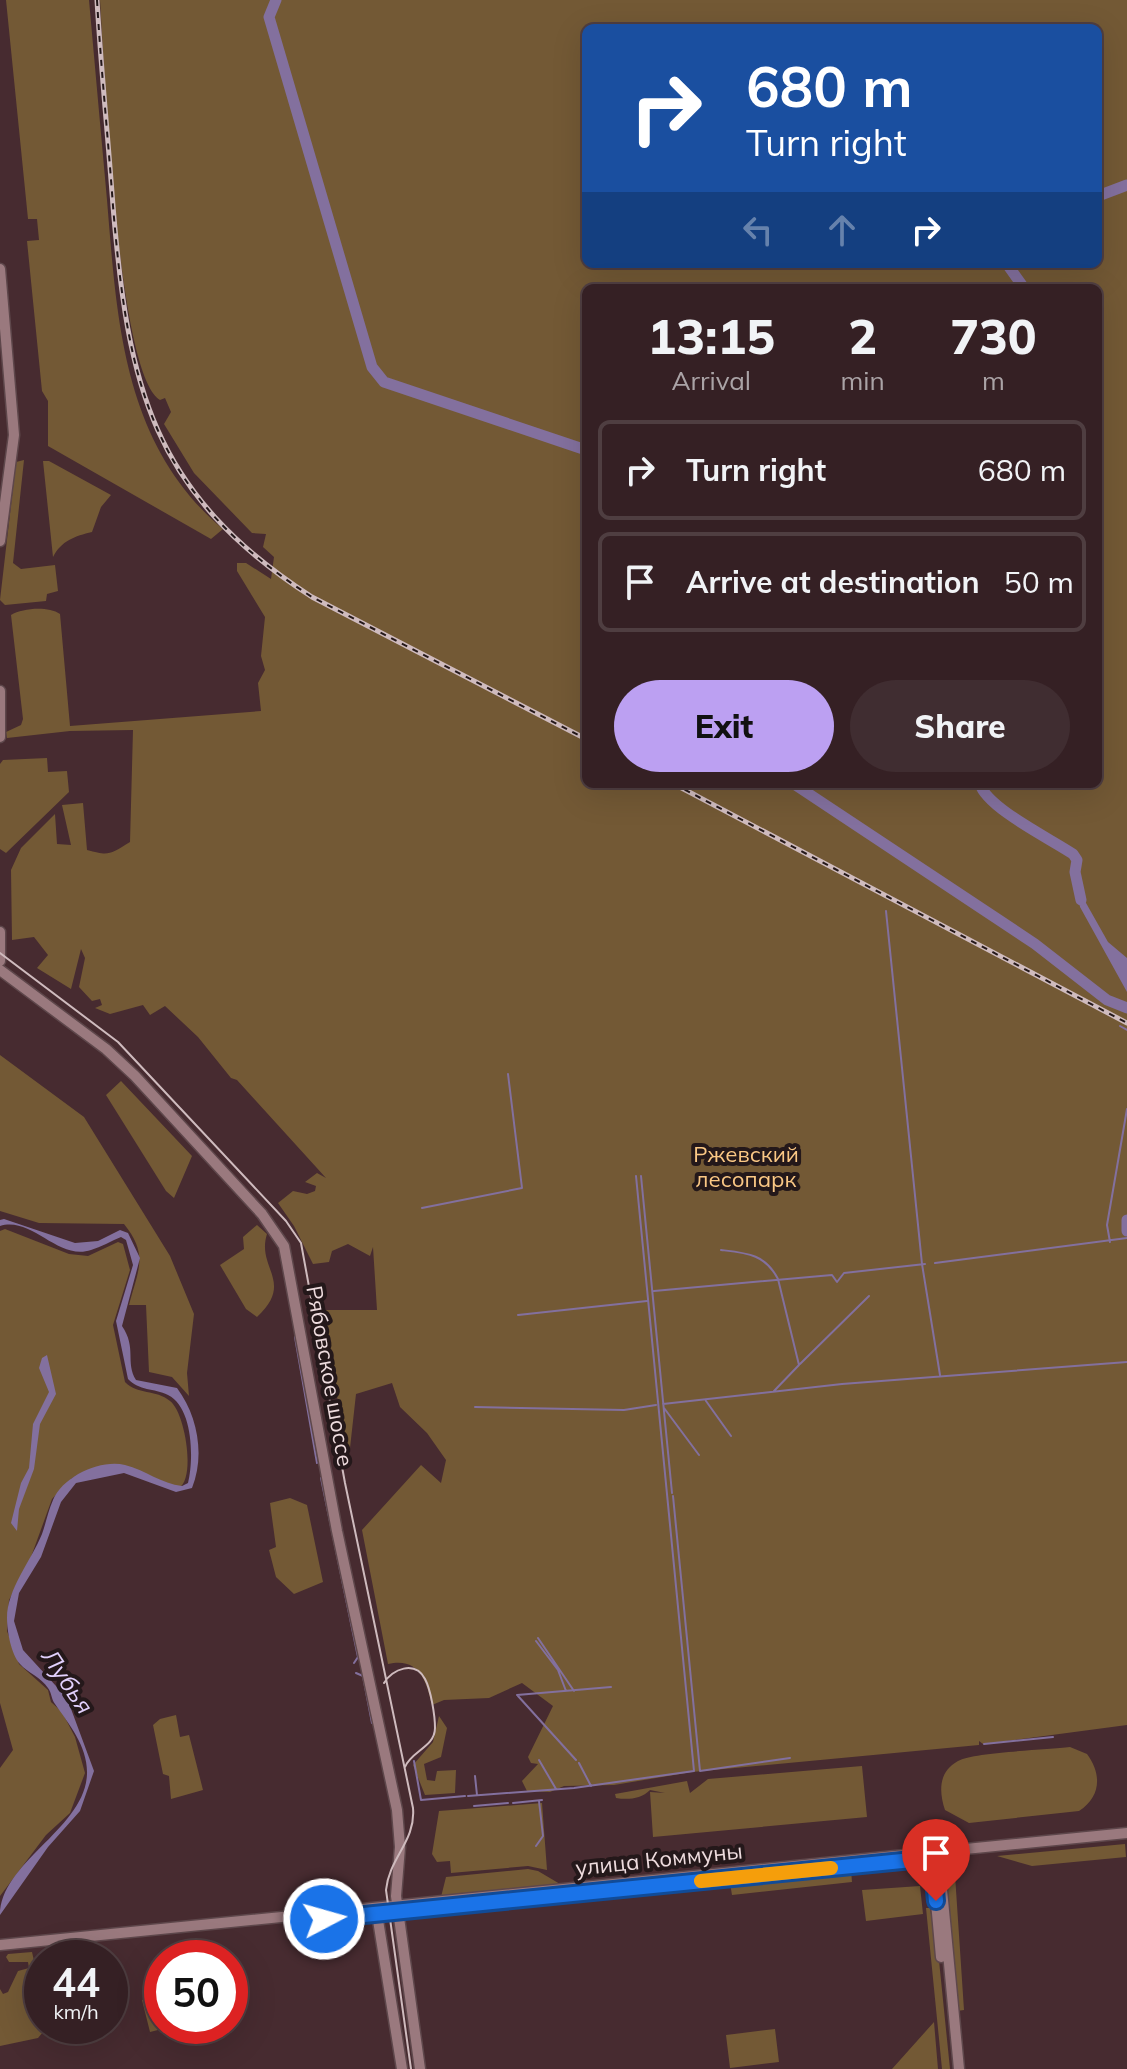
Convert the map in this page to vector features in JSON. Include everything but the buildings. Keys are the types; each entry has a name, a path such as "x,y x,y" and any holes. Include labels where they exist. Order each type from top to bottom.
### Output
{"main road":[{"path":"0,269 14,435 0,541"},
{"path":"0,691 0,737"},
{"path":"0,932 0,961"},
{"name":"Рябовское шоссе","path":"0,970 106,1049 135,1076 262,1214 284,1246 335,1518 397,1810 400,1847 397,1908 420,2069"},
{"name":"улица Коммуны","path":"935,1856 1127,1833"},
{"name":"улица Коммуны","path":"0,1945 196,1927 218,1929 397,1908 1127,1839"},
{"path":"935,1856 952,2069"},
{"path":"935,1856 959,2069"},
{"path":"380,1910 402,2069"}],"green space":[{"path":"6,0 89,0 115,291 131,378 145,420 164,459 190,496 223,529 211,539 48,446 48,401 42,391 27,241 39,240 37,219 28,219"},
{"name":"Ржевский лесопарк","path":"100,0 1127,0 1127,1725 983,1744 979,1741 979,1745 692,1772 614,1785 564,1786 550,1792 527,1791 522,1781 538,1764 531,1763 528,1757 553,1706 522,1683 489,1698 444,1700 432,1705 424,1679 414,1667 388,1664 362,1530 421,1465 441,1483 446,1460 427,1433 400,1407 392,1383 356,1394 349,1457 320,1310 377,1310 373,1247 370,1256 348,1244 332,1251 329,1262 313,1264 294,1226 278,1203 293,1191 307,1194 315,1191 316,1186 305,1182 317,1173 326,1178 237,1080 231,1078 198,1037 165,1006 150,1015 143,1005 110,1014 95,1008 102,1005 100,999 92,1001 79,987 85,958 81,949 71,989 37,968 48,955 34,937 12,940 11,870 21,848 55,814 57,844 71,845 62,805 83,803 87,850 109,853 130,842 133,730 70,731 7,738 6,732 21,725 23,719 11,615 36,609 60,614 70,726 261,711 258,683 265,670 261,656 265,617 237,571 237,563 246,563 271,579 274,557 263,547 266,534 252,533 194,473 164,424 171,412 165,398 160,400 145,378 133,335 123,278 109,147"},
{"path":"24,460 13,563 21,569 55,565 58,591 47,594 46,601 5,605 0,600 16,462"},
{"path":"43,461 49,461 111,495 101,507 92,532 69,540 53,557"},
{"path":"47,758 48,772 67,771 69,792 6,853 0,849 0,764 3,760"},
{"path":"0,1055 84,1117 170,1256 194,1314 187,1373 189,1396 172,1377 149,1372 146,1305 129,1305 138,1272 139,1254 124,1224 39,1223 0,1211"},
{"path":"121,1081 192,1156 174,1198 166,1191 106,1095"},
{"path":"257,1225 267,1234 266,1256 274,1284 268,1305 257,1317 246,1309 220,1265 244,1249 243,1237"},
{"path":"5,1229 69,1254 88,1256 118,1242 123,1244 130,1270 113,1325 125,1382 135,1389 165,1397 175,1407 184,1431 188,1459 184,1482 179,1488 122,1467 72,1478 52,1499 31,1557 9,1600 7,1631 19,1664 48,1690 51,1702 62,1712 75,1737 85,1773 70,1813 46,1835 0,1896 0,1768 13,1750 0,1703 0,1231"},
{"path":"290,1498 307,1505 323,1582 294,1594 276,1577 269,1550 276,1547 270,1503"},
{"path":"176,1715 180,1737 189,1735 203,1790 171,1799 169,1776 163,1774 153,1725 160,1719"},
{"path":"439,1716 447,1728 441,1757 424,1764 427,1780 435,1781 437,1771 456,1770 455,1793 425,1795 413,1765 433,1742"},
{"path":"1070,1747 1087,1754 1097,1777 1092,1799 1079,1811 969,1823 945,1810 942,1783 947,1771 958,1761 994,1753"},
{"path":"862,1766 867,1817 653,1837 650,1792 665,1793 650,1790 638,1797 625,1799 616,1798 615,1794 687,1781 690,1793 708,1779"},
{"path":"542,1803 547,1870 528,1866 451,1873 450,1861 437,1862 432,1854 439,1811"},
{"path":"1125,1844 1126,1857 1032,1866 997,1856"},
{"path":"528,1869 538,1871 560,1884 441,1897 446,1877"},
{"path":"851,1870 852,1882 732,1895 730,1883"},
{"path":"944,1875 955,1875 964,2010 957,2011"},
{"path":"920,1886 923,1914 866,1921 862,1890"},
{"path":"926,1908 930,1908 932,1921 935,1921 950,2069 942,2069"},
{"path":"24,1953 24,1962 9,1962 8,1954"},
{"path":"24,1969 24,2041 0,2046 0,1989 3,1994 8,1992 18,1971"},
{"path":"934,2022 938,2069 892,2069"},
{"path":"775,2029 779,2062 730,2068 726,2035"}],"shaded area":[{"path":"1077,887 1108,942 1127,958 1127,992 1080,907"},
{"path":"4,1219 75,1243 98,1241 120,1230 128,1233 140,1258 122,1326 129,1341 131,1367 136,1380 177,1388 190,1411 199,1450 192,1488 176,1492 124,1473 76,1483 61,1502 41,1557 19,1593 14,1621 23,1650 67,1698 94,1771 80,1811 48,1847 0,1915 4,1896 13,1878 73,1812 83,1794 87,1774 81,1745 49,1690 20,1664 14,1654 7,1618 15,1586 42,1534 53,1500 74,1477 94,1467 115,1464 132,1467 167,1483 182,1486 188,1483 191,1461 190,1434 183,1410 168,1395 137,1386 128,1379 116,1321 133,1265 126,1240 121,1237 95,1249 79,1252 56,1245 23,1227 0,1226 0,1220"},
{"path":"47,1355 56,1394 40,1424 34,1469 19,1509 17,1531 11,1523 21,1483 29,1468 33,1424 49,1392 39,1368 42,1358"}],"waterway":[{"path":"276,0 269,17 372,367 384,382 582,449"},
{"path":"1102,194 1127,185"},
{"path":"1010,268 1021,284"},
{"path":"800,788 1035,944 1107,1000 1127,1008"},
{"path":"982,788 1007,813 1073,854 1077,860 1075,872 1081,900"},
{"path":"886,911 922,1264 940,1375"},
{"path":"1120,1026 1127,1030"},
{"path":"422,1208 522,1188 508,1074"},
{"path":"1110,1242 1107,1225 1127,1109"},
{"path":"468,1796 574,1788 694,1771 636,1176"},
{"path":"641,1176 672,1493"},
{"path":"1127,1220 1127,1231"},
{"path":"935,1263 1127,1238"},
{"path":"721,1250 747,1254 761,1260 778,1279 799,1365 774,1391"},
{"path":"654,1291 832,1275 837,1282 844,1273 925,1264"},
{"path":"800,1364 869,1296"},
{"path":"518,1315 647,1301"},
{"path":"295,1337 317,1463"},
{"path":"663,1404 842,1384 1127,1362"},
{"path":"706,1401 731,1436"},
{"path":"475,1407 624,1410 656,1405"},
{"path":"664,1408 699,1455"},
{"path":"321,1478 358,1657 354,1663"},
{"path":"673,1496 700,1771 790,1758"},
{"path":"538,1638 574,1691"},
{"path":"536,1641 558,1670 566,1691"},
{"path":"356,1673 363,1676 372,1723"},
{"path":"517,1695 611,1687"},
{"path":"518,1696 576,1760"},
{"path":"984,1744 1053,1737"},
{"path":"539,1760 556,1789"},
{"path":"414,1761 421,1800 465,1796"},
{"path":"579,1763 591,1786"},
{"path":"475,1776 477,1795"},
{"path":"513,1803 542,1800"},
{"path":"536,1846 543,1836 539,1801"},
{"path":"474,1806 508,1803"}],"tram line":[{"path":"0,953 118,1042 286,1221 301,1243 345,1483 413,1808 407,1840 392,1868 386,1890 411,2069"},
{"path":"384,1683 392,1674 410,1668 421,1673 431,1696 434,1734 405,1767"}],"railway":[{"path":"97,0 119,270 128,328 140,381 158,430 182,475 215,517 258,558 312,597 582,737"},
{"path":"682,788 1127,1023"}],"slow traffic":[{"path":"701,1881 831,1868"}],"route":[{"path":"324,1919 932,1858 936,1901"}],"water label":[{"name":"Лубья","path":"68,1681"}]}
